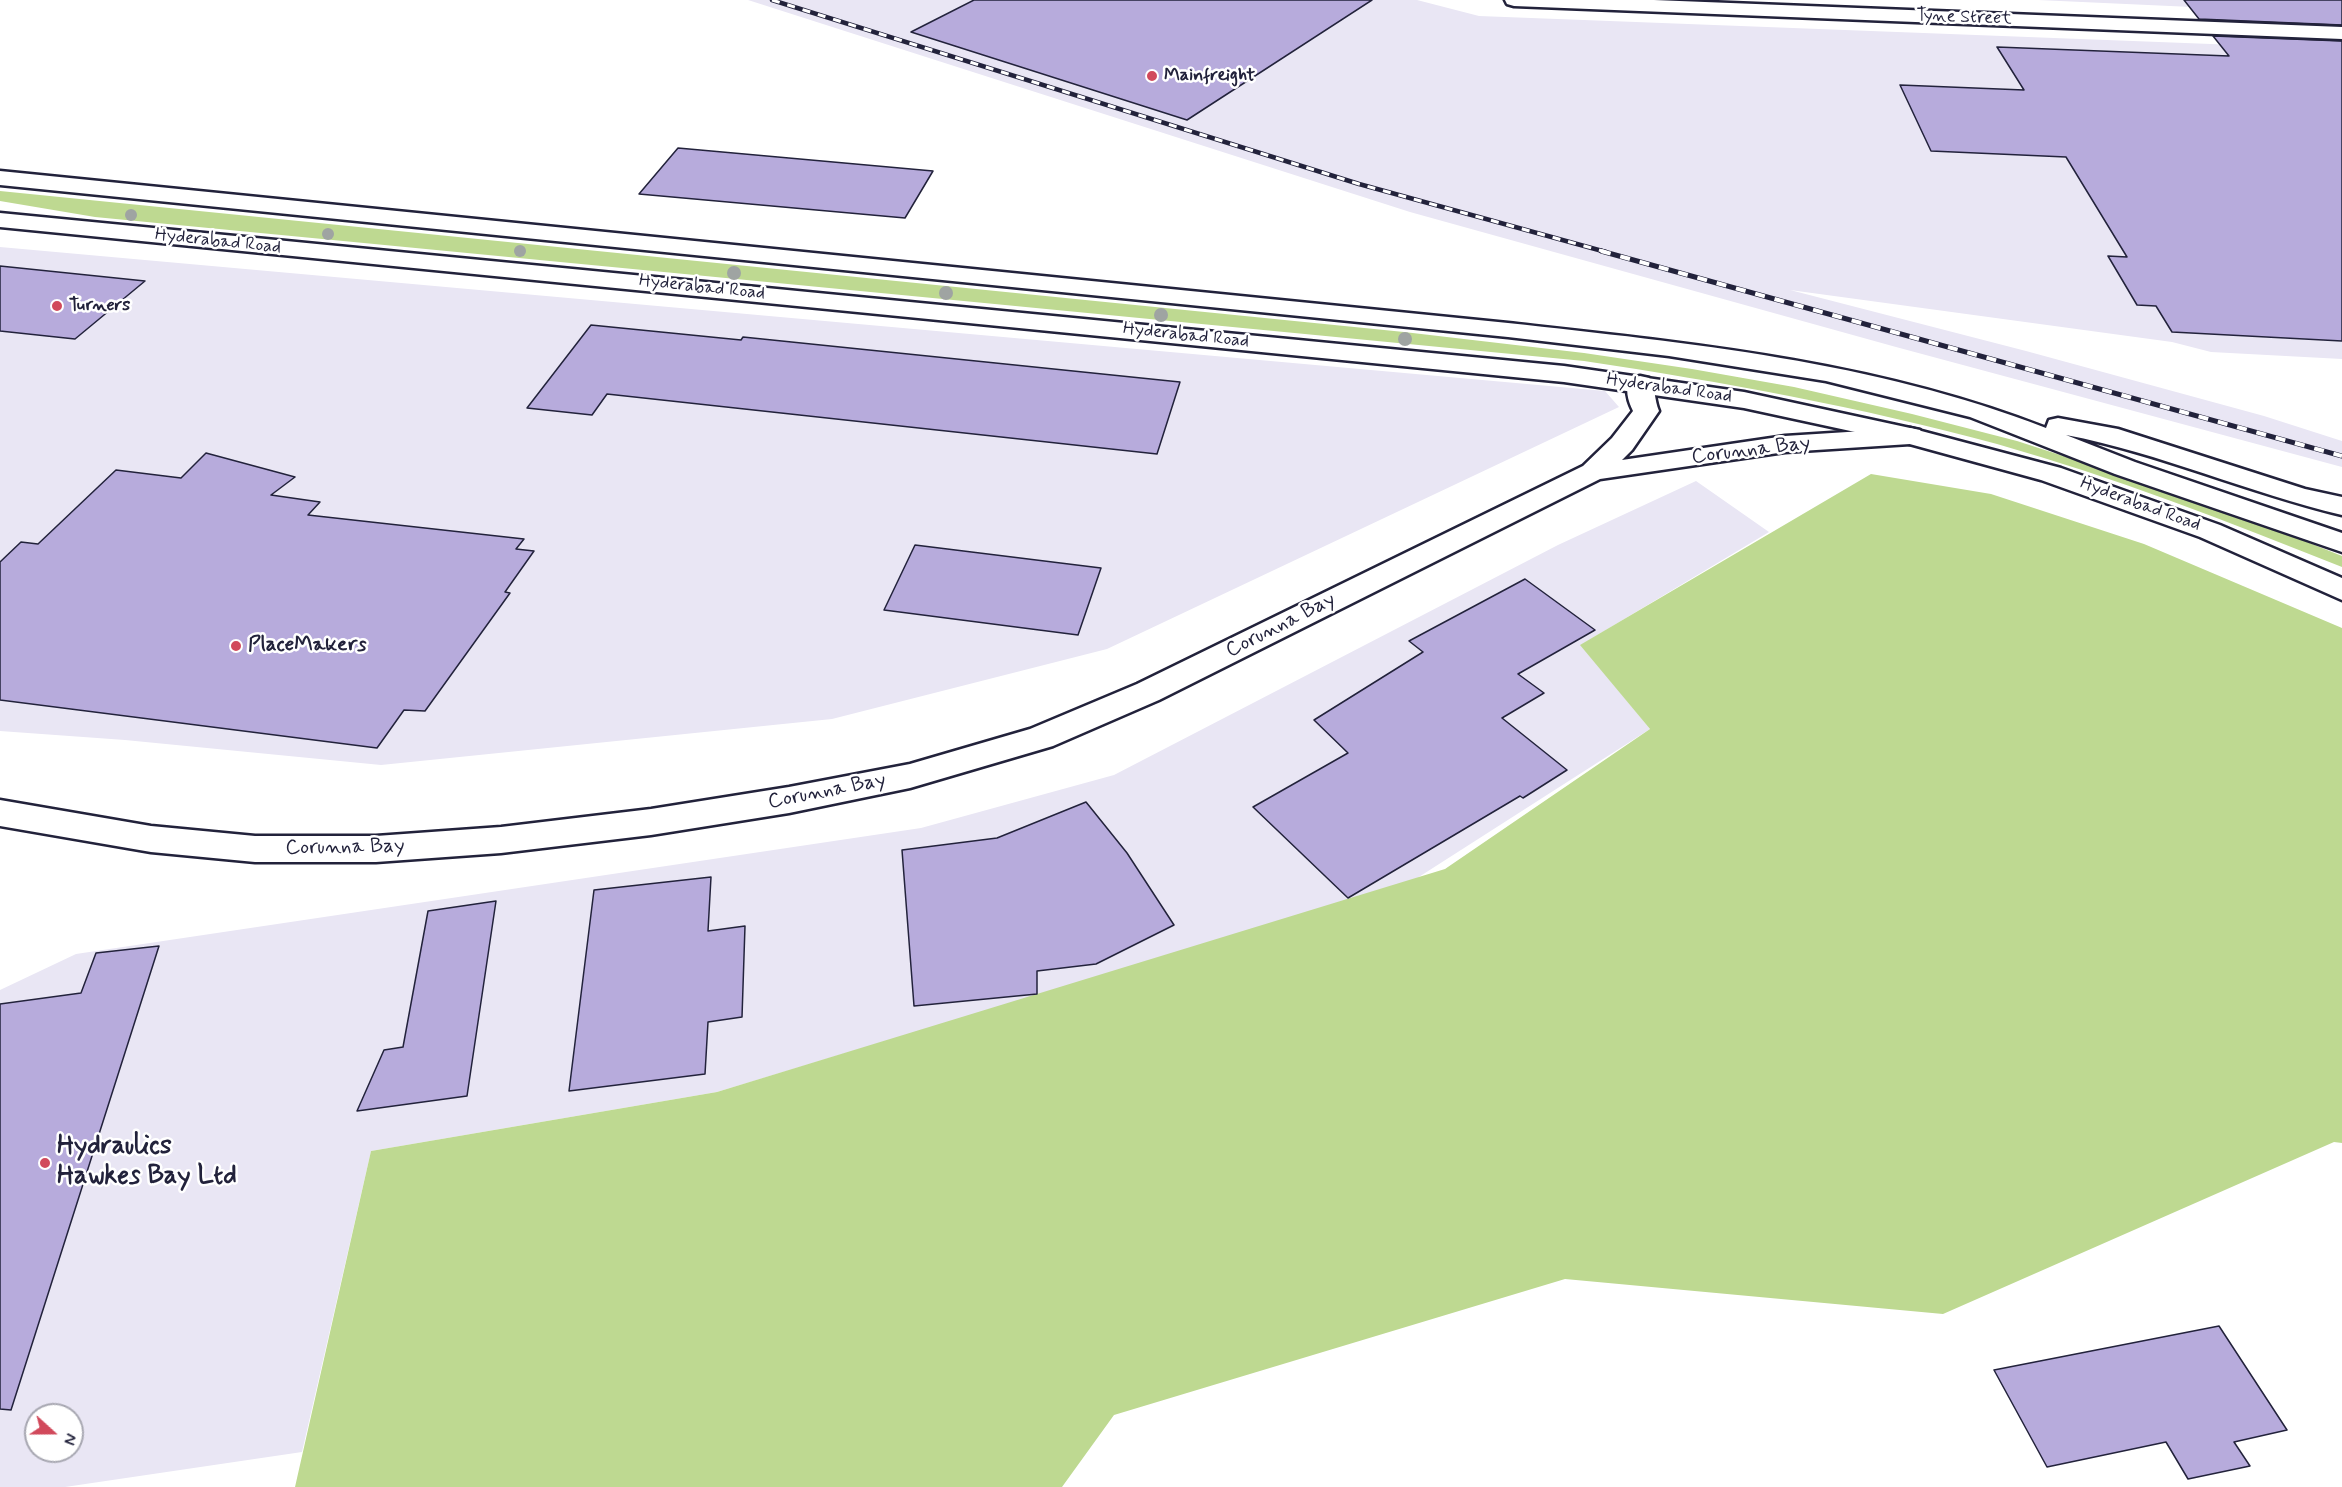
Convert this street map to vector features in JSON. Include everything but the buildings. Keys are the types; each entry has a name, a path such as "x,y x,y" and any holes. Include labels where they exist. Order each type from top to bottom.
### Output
{"main road":[{"name":"Tyne Street","path":"1514,0 2342,33"},
{"name":"Hyderabad Road","path":"0,178 1508,330 1669,348 1826,372 1980,411 2125,468 2342,543"},
{"name":"Hyderabad Road","path":"0,220 1529,370 1744,400 1910,436 2051,474 2132,501 2210,531 2342,590"},
{"name":"Corunna Bay","path":"0,813 151,839 255,849 376,849 501,840 651,822 789,800 910,776 1041,738 1148,692 1593,472 1622,444 1646,411 1641,401 1640,384"},
{"path":"1980,411 2108,435 2298,496 2342,506"},
{"name":"Corunna Bay","path":"1593,472 1785,444 1910,436"}],"shaded area":[{"path":"748,0 1417,0 1479,16 2342,49 2342,359 2211,352 2172,342 1790,290 2264,416 2342,441 2342,467 1896,347 1410,212"},
{"path":"2038,0 2342,0 2342,14 2192,7"},
{"path":"0,247 1605,391 1619,407 1107,649 832,719 381,765 125,740 0,731"},
{"path":"1696,481 1769,532 1581,645 1650,729 1411,882 717,1092 371,1151 302,1452 65,1487 0,1487 0,990 76,954 921,828 1114,775 1558,545"}],"green space":[{"path":"0,191 1404,332 1584,353 1692,369 1794,387 2017,441 2232,512 2342,556 2342,567 2128,486 1997,444 1843,407 1636,369 1584,361 95,217 0,201"},
{"path":"1871,474 1991,494 2144,544 2342,628 2342,1143 2334,1142 1943,1314 1565,1279 1114,1415 1062,1487 295,1487 371,1151 717,1092 1445,869 1650,729 1580,645"}],"railway":[{"path":"772,0 1359,184 1606,252"},
{"path":"1601,251 2342,456"}],"place":[{"name":"Mainfreight","path":"1152,76"},
{"name":"Turners","path":"57,306"},
{"name":"PlaceMakers","path":"236,646"},
{"name":"Hydraulics Hawkes Bay Ltd","path":"45,1163"}]}
